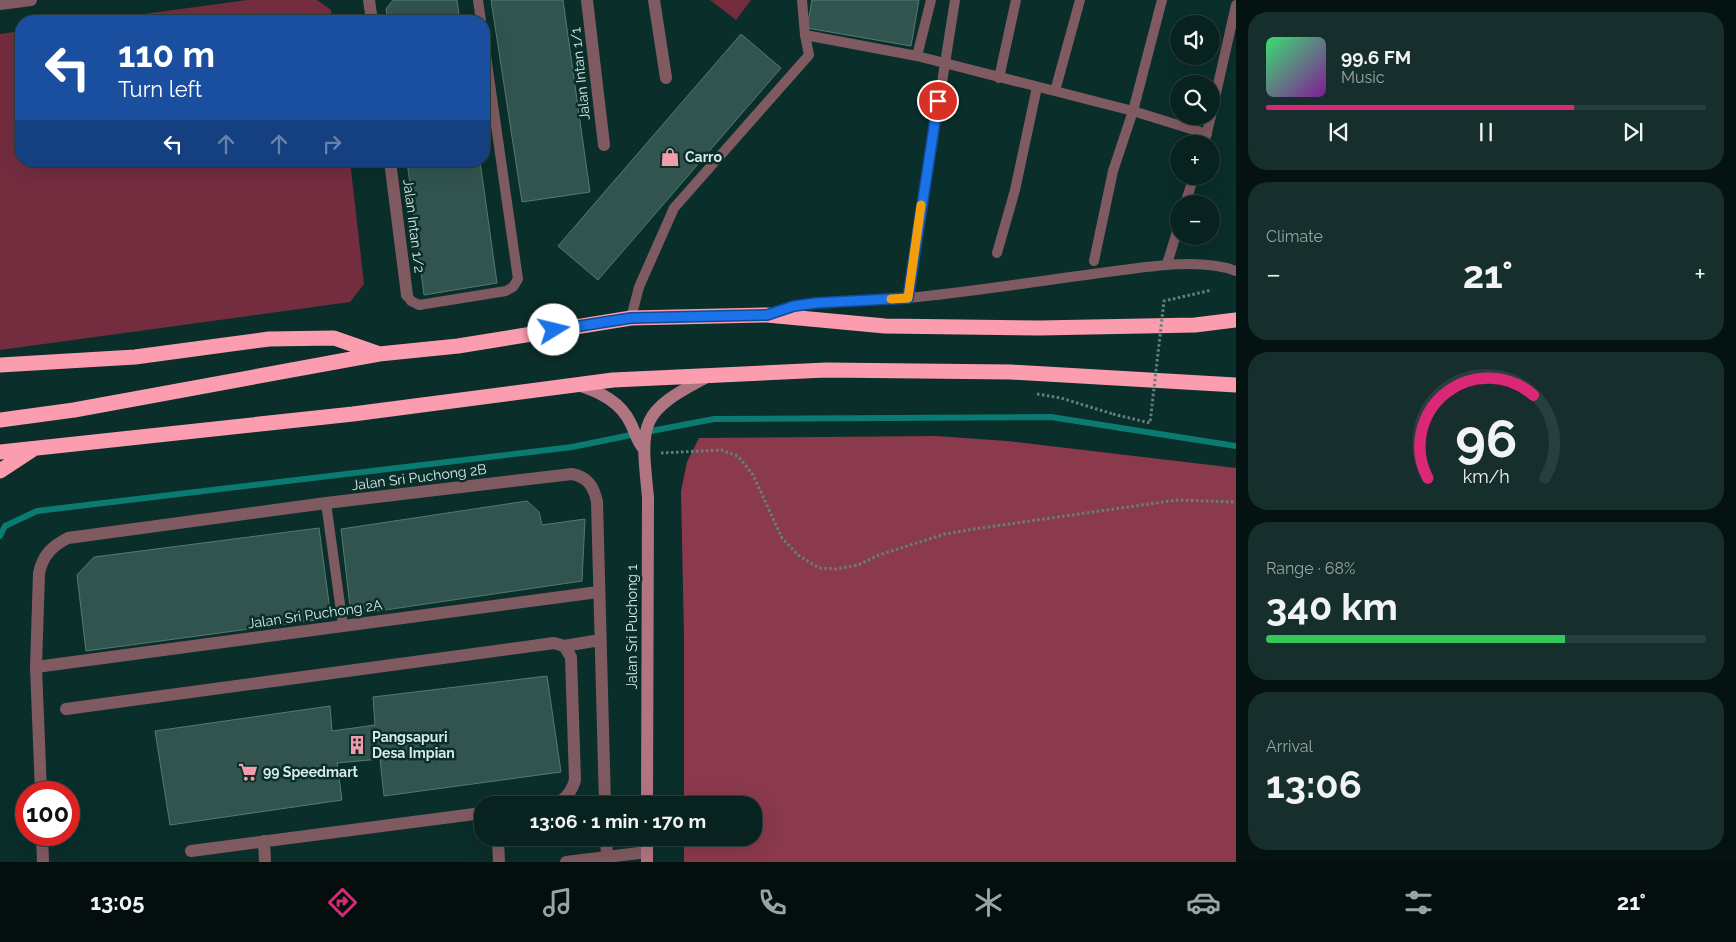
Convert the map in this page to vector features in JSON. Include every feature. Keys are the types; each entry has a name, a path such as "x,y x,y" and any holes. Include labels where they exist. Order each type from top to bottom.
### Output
{"highway":[{"path":"0,420 74,410 379,354 458,346 631,318 767,315 885,326 1039,328 1195,325 1236,320"},
{"path":"0,365 135,357 269,339 334,338 379,354"},
{"path":"0,452 38,446 353,414 613,380 826,370 1011,372 1236,385"},
{"path":"0,471 38,446"}],"street":[{"path":"0,4 31,0"},
{"path":"369,0 371,15"},
{"name":"Jalan Intan 1/1","path":"587,0 604,145"},
{"path":"654,0 666,78"},
{"name":"Jalan Intan 1/2","path":"391,167 407,295"},
{"name":"Jalan Sri Puchong 1","path":"647,796 648,497 642,446 646,426 654,412 676,392 711,375"},
{"name":"Jalan Sri Puchong 1","path":"575,384 608,398 625,415 642,446"},
{"name":"Jalan Sri Puchong 2B","path":"40,781 36,667 39,573 44,557 56,544 68,538 326,503 572,474 582,476 590,482 597,502 605,796"},
{"name":"Jalan Sri Puchong 2A","path":"36,667 598,592"},
{"path":"66,709 540,644 554,643 564,646 600,640"},
{"path":"564,646 571,657 572,669 575,780 571,792 566,796"},
{"path":"191,851 474,814"},
{"path":"264,841 265,862"},
{"path":"42,846 43,862"},
{"path":"499,846 500,862"},
{"path":"606,846 607,857"},
{"path":"566,862 607,857 647,857"}],"lane":[{"path":"478,0 480,15"},
{"path":"631,318 639,287 674,208 809,55 802,0"},
{"path":"917,56 931,0"},
{"path":"908,298 955,0"},
{"path":"999,78 1016,0"},
{"path":"1055,91 1080,0"},
{"path":"1094,261 1113,171 1133,111 1162,0"},
{"path":"1220,75 1236,5"},
{"path":"805,35 917,56 1133,111 1195,135"},
{"path":"407,295 411,302 419,305 506,291 513,287 518,279 490,84"},
{"path":"997,253 1015,190 1037,87"},
{"path":"1167,264 1173,245"},
{"path":"767,315 794,306 816,303 908,298 1167,264 1225,267 1236,271"},
{"path":"326,503 343,626"}],"path":[{"path":"1032,393 1061,398 1150,423 1164,301 1212,290"},
{"path":"642,446 721,450 738,456 754,474 782,538 798,555 819,568 836,569 858,565 879,555 944,534 974,528 1177,500 1236,502"}],"shaded area":[{"path":"247,0 317,0 331,10 331,15 136,15"},
{"path":"710,0 751,0 736,20"},
{"path":"15,32 15,167 351,167 364,284 350,302 0,350 0,34"},
{"path":"936,436 1007,441 1236,468 1236,862 684,862 684,846 762,846 762,796 684,796 684,636 681,491 687,462 699,438"}],"building":[{"path":"393,0 457,0 459,15 387,15 386,9"},
{"path":"491,0 563,0 590,192 522,202"},
{"path":"812,0 919,0 911,46 807,28"},
{"name":"Carro","path":"741,34 781,68 598,280 558,246"},
{"path":"408,167 481,167 497,283 424,295"},
{"path":"527,501 539,512 542,525 585,519 582,581 351,615 341,529"},
{"path":"319,528 331,618 86,651 77,575 94,557"},
{"name":"Pangsapuri Desa Impian","path":"547,676 561,772 384,796 380,759 337,763 342,800 170,825 155,731 330,706 332,731 375,725 373,697"}],"waterway":[{"path":"646,432 714,419 1051,417 1236,446"},
{"path":"0,536 5,526 37,511 572,447 636,434"}],"slow traffic":[{"path":"891,299 908,298 921,205"}],"place":[{"name":"Carro","path":"670,157"},
{"name":"Pangsapuri Desa Impian","path":"357,745"},
{"name":"99 Speedmart","path":"248,772"}],"route":[{"path":"554,330 631,318 767,315 794,306 816,303 908,298 938,101"}]}
